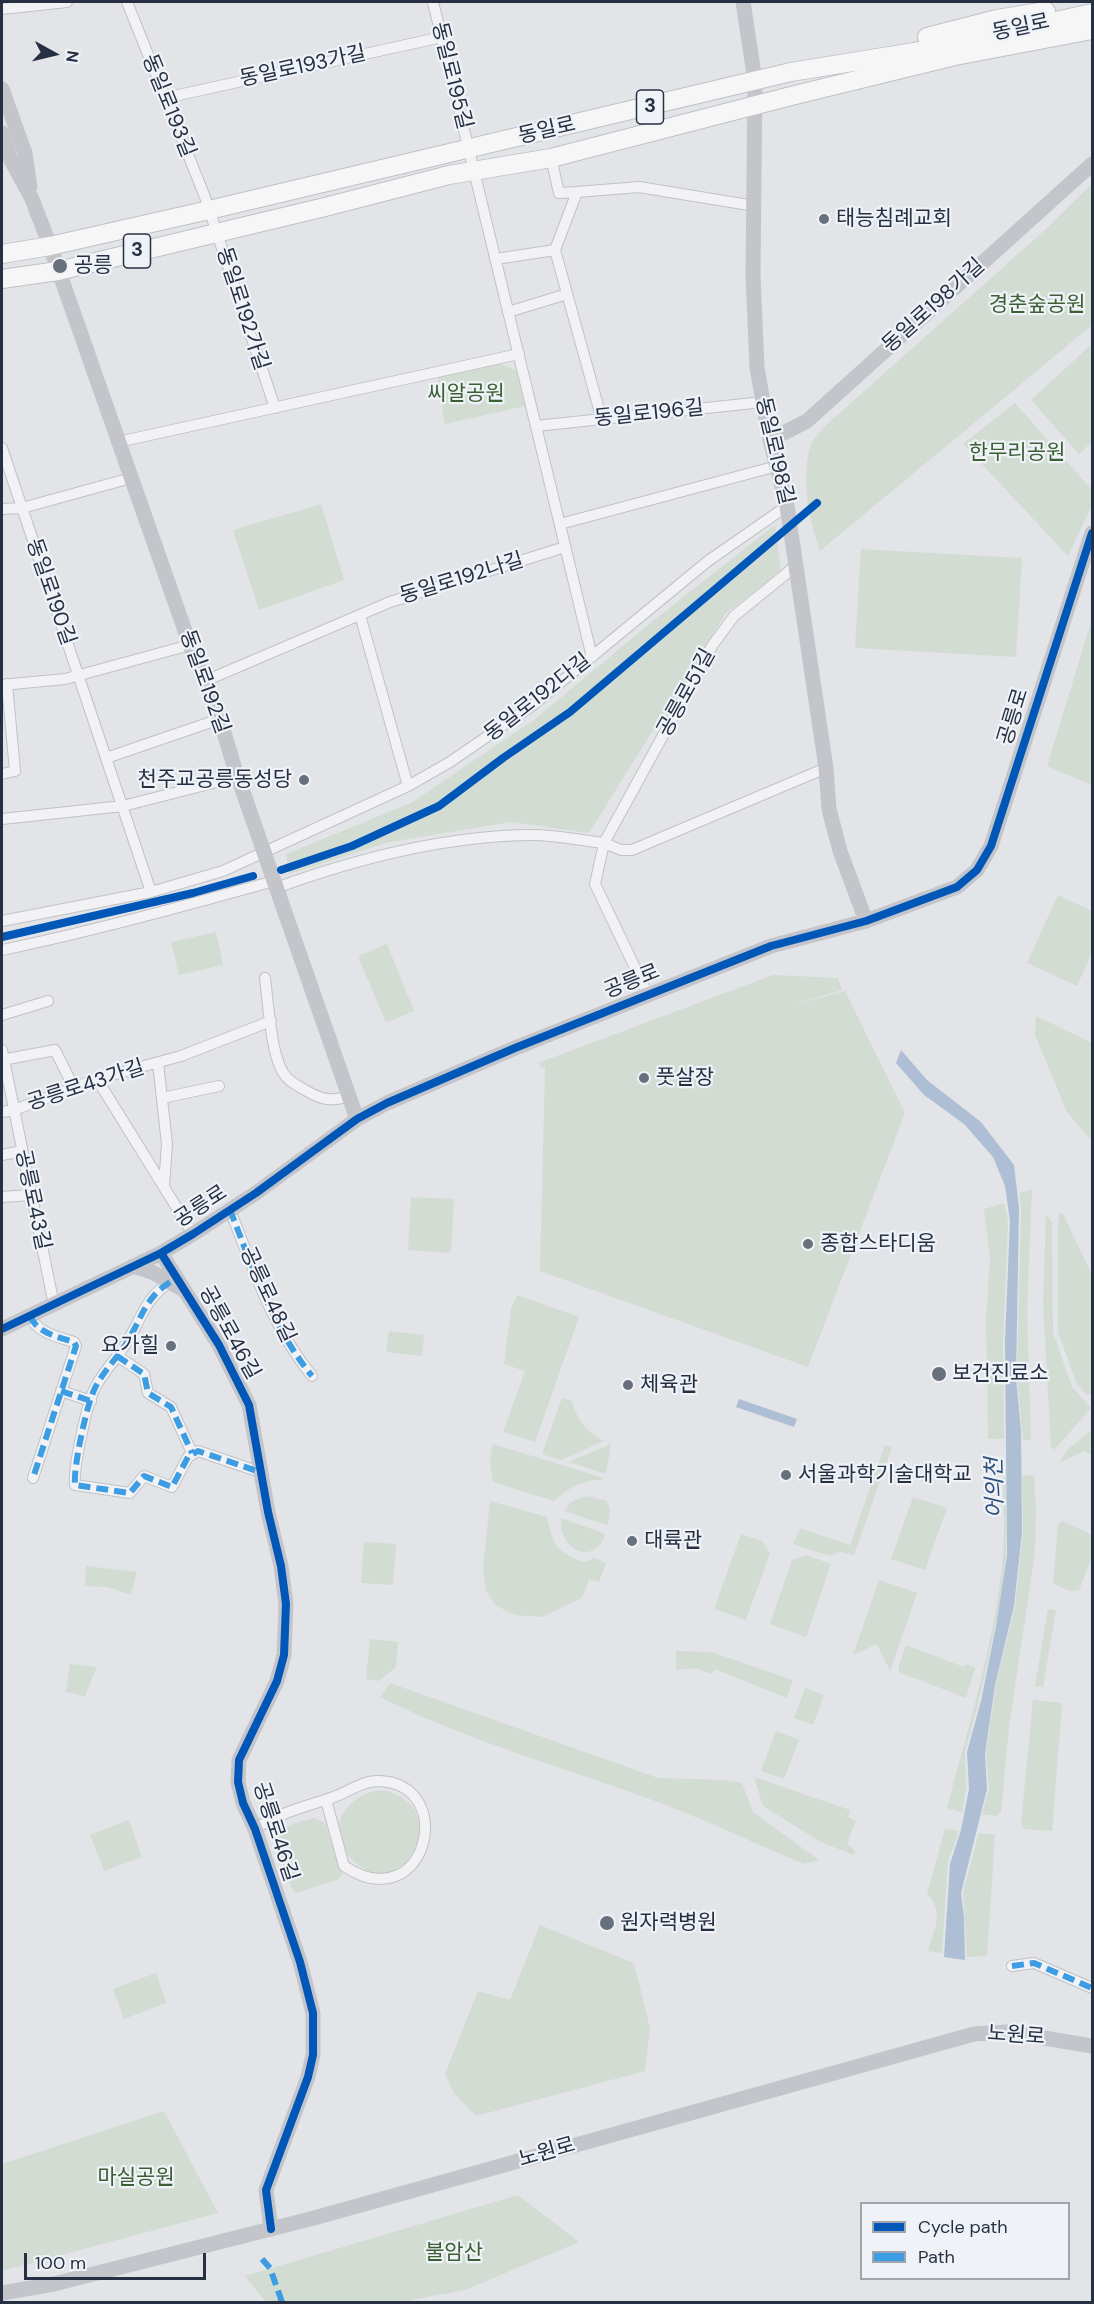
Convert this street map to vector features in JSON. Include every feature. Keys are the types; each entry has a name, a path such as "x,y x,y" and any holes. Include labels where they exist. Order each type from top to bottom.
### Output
{"main road":[{"path":"835,63 883,48 997,20 1092,3"},
{"name":"동일로","path":"2,254 50,246 209,210 835,63 914,52 1092,13"},
{"name":"동일로","path":"2,279 58,271 474,170 551,158 956,56 1092,30"},
{"path":"841,84 950,65 1017,49 1092,38"}],"street":[{"path":"2,9 67,2"},
{"name":"동일로193길","path":"127,2 209,210"},
{"name":"동일로195길","path":"433,2 469,150"},
{"name":"동일로198길","path":"743,2 755,81 753,275 757,368 770,440 788,506 826,768 829,809 840,851 866,921"},
{"name":"동일로193가길","path":"165,98 442,37"},
{"path":"2,89 25,153 32,199"},
{"path":"2,112 32,199"},
{"path":"3,140 32,199"},
{"path":"469,150 592,657"},
{"name":"동일로","path":"551,158 559,193 639,188 755,206"},
{"name":"동일로198가길","path":"770,440 807,421 1092,164"},
{"path":"578,192 555,250 602,420"},
{"name":"동일로192길","path":"32,199 190,645 220,719 234,766 357,1119"},
{"name":"동일로192가길","path":"209,210 275,408"},
{"path":"496,259 555,250"},
{"path":"508,312 567,294"},
{"path":"118,442 519,354"},
{"name":"동일로196길","path":"536,426 762,402"},
{"name":"동일로190길","path":"2,448 151,892"},
{"path":"560,524 777,466"},
{"path":"2,509 22,508 131,478"},
{"name":"동일로192다길","path":"264,853 315,827 408,786 491,736 556,687 708,561 788,506"},
{"name":"공릉로","path":"2,1329 133,1266 193,1234 357,1119 387,1103 515,1048 771,946 866,921 957,886 972,876 991,846 1092,533"},
{"name":"동일로192나길","path":"205,681 390,602 565,547"},
{"name":"공릉로51길","path":"648,995 596,884 604,843 712,646 735,616 796,564"},
{"path":"360,615 408,786"},
{"path":"2,774 15,771 4,685 65,679 190,645"},
{"path":"106,758 220,719"},
{"path":"2,950 65,937 201,900 275,884 425,845 479,837 533,835 604,843 621,850 632,850 826,768"},
{"path":"2,818 123,806 218,782"},
{"path":"2,921 151,892 224,871 264,853"},
{"path":"265,978 277,1061 284,1074 290,1081 322,1099 334,1101 349,1096"},
{"path":"2,1015 48,1001"},
{"name":"공릉로43가길","path":"2,1112 14,1110 97,1079 158,1063 271,1021"},
{"name":"공릉로43길","path":"54,1305 2,1056 55,1050 74,1088"},
{"name":"공릉로43가길","path":"158,1063 167,1144 164,1186"},
{"name":"공릉로","path":"97,1079 193,1234"},
{"name":"공릉로43가길","path":"162,1098 219,1086"},
{"path":"2,1155 22,1151"},
{"path":"2,1197 31,1195"},
{"name":"공릉로48길","path":"230,1210 266,1301 295,1355 312,1376"},
{"name":"공릉로46길","path":"161,1252 219,1345 249,1406 260,1472 281,1566 286,1604 284,1655 277,1681 239,1760 238,1782 243,1803 255,1829 300,1962 313,2013 313,2055 308,2077 266,2190 272,2229"},
{"path":"133,1266 152,1272 186,1292"},
{"path":"171,1282 162,1288 144,1308 131,1336 95,1386 82,1434 75,1485 130,1493 144,1476 172,1487 192,1453"},
{"path":"30,1316 32,1322 40,1330 75,1345 33,1478"},
{"path":"117,1356 144,1374 148,1393 171,1407 192,1453"},
{"path":"61,1391 91,1401"},
{"path":"192,1453 203,1452 260,1472"},
{"path":"255,1829 272,1818 326,1800 364,1783 377,1781 403,1788 417,1802 425,1820 426,1833 423,1849 414,1862 395,1875 372,1879 357,1874 344,1866 326,1800"},
{"path":"1012,1966 1034,1964 1092,1988"},
{"name":"노원로","path":"2,2293 54,2284 272,2229 975,2034 1008,2032 1092,2046"}],"green space":[{"name":"경춘숲공원","path":"1092,184 1092,325 820,551 807,500 806,486 807,460 814,439 824,427 1046,229"},
{"path":"1092,344 1092,442 1079,454 1031,400"},
{"name":"씨알공원","path":"497,363 516,370 525,406 445,424 437,375"},
{"name":"한무리공원","path":"1015,403 1092,490 1092,505 1068,556 963,444"},
{"path":"321,504 344,580 259,610 233,530"},
{"path":"775,525 781,570 726,613 589,833 511,822 390,842 289,874 286,854 411,803 534,720 654,620"},
{"path":"861,549 1022,558 1016,657 855,648"},
{"path":"1092,619 1092,785 1047,766"},
{"path":"1058,895 1092,911 1092,952 1077,986 1027,963"},
{"path":"216,932 223,965 179,975 171,942"},
{"path":"387,944 414,1011 386,1023 358,956"},
{"path":"773,975 838,978 842,990 787,1007 845,991 905,1113 808,1367 540,1271 545,1067 541,1068 538,1063"},
{"path":"1036,1016 1092,1043 1092,1141 1067,1112 1035,1035"},
{"path":"1032,1189 1027,1311 1031,1440 1023,1440 1017,1378 1021,1208 1019,1193"},
{"path":"411,1197 454,1199 451,1253 408,1250"},
{"path":"1004,1203 1008,1221 1003,1345 1004,1439 988,1439 986,1318 990,1259 984,1209"},
{"path":"1060,1213 1063,1214 1092,1275 1092,1395 1086,1394 1077,1384 1058,1332 1058,1222"},
{"path":"1046,1215 1052,1222 1053,1332 1072,1387 1091,1408 1054,1450 1051,1446 1043,1305"},
{"path":"517,1295 579,1317 535,1442 503,1432 525,1371 504,1364 511,1309"},
{"path":"389,1331 424,1335 422,1356 386,1352"},
{"path":"562,1398 572,1401 583,1425 604,1441 561,1460 542,1454"},
{"path":"1092,1430 1092,1455 1084,1451 1059,1463 1069,1448"},
{"path":"493,1444 604,1478 576,1485 554,1501 493,1482 490,1463"},
{"path":"611,1444 606,1474 568,1462"},
{"path":"885,1445 892,1447 854,1555 840,1552 830,1556 793,1544 799,1530 802,1529 850,1545"},
{"path":"1034,1475 1035,1552 1009,1727 1001,1812 997,1816 982,1814 989,1789 986,1753 996,1684 1015,1606 1023,1532 1022,1476"},
{"path":"1006,1477 1006,1555 1000,1603 979,1701 965,1752 966,1790 962,1812 947,1808 988,1652 994,1620 1003,1556 1003,1478"},
{"path":"588,1496 606,1501 610,1508 608,1524 564,1511 572,1501"},
{"path":"913,1497 947,1508 925,1570 891,1559"},
{"path":"490,1501 547,1517 554,1541 567,1555 584,1562 595,1558 606,1563 599,1582 589,1579 582,1598 542,1617 515,1615 495,1605 486,1590 483,1568"},
{"path":"561,1518 603,1533 605,1536 599,1546 592,1551 577,1550 565,1538 561,1528"},
{"path":"1063,1521 1092,1535 1092,1557 1079,1590 1070,1591 1053,1584 1058,1523"},
{"path":"741,1534 762,1541 770,1553 746,1620 714,1609"},
{"path":"364,1542 396,1544 393,1585 361,1583"},
{"path":"806,1555 831,1564 806,1637 770,1624 792,1560"},
{"path":"86,1566 137,1572 131,1595 108,1587 85,1586"},
{"path":"879,1580 917,1593 890,1671 877,1644 853,1655"},
{"path":"1048,1609 1056,1610 1043,1687 1035,1686"},
{"path":"370,1639 398,1642 396,1667 379,1681 366,1679"},
{"path":"906,1645 964,1667 966,1664 975,1668 966,1698 899,1672"},
{"path":"676,1651 711,1652 793,1680 787,1698 715,1669 712,1674 696,1668 676,1670"},
{"path":"70,1664 97,1667 85,1696 66,1692"},
{"path":"390,1683 658,1778 723,1780 742,1783 753,1812 819,1860 804,1864 664,1804 444,1726 380,1697"},
{"path":"805,1688 824,1695 813,1725 794,1718"},
{"path":"1033,1700 1062,1703 1052,1831 1024,1829 1021,1824"},
{"path":"776,1731 799,1740 784,1779 761,1771"},
{"path":"754,1777 850,1810 848,1817 856,1821 847,1843 855,1851 854,1855 821,1842 763,1806"},
{"path":"382,1790 406,1800 418,1818 420,1828 414,1851 401,1868 385,1875 366,1870 352,1860 341,1841 339,1830 340,1820 352,1803 371,1792"},
{"path":"314,1818 325,1823 342,1874 339,1879 296,1893 291,1887 275,1841 278,1832 295,1823"},
{"path":"129,1820 142,1857 104,1871 90,1835"},
{"path":"945,1829 959,1831 948,1862 942,1953 928,1951 937,1914 936,1907 927,1894"},
{"path":"979,1833 995,1835 987,1956 967,1957 963,1892"},
{"path":"540,1925 634,1963 650,2028 645,2071 476,2116 454,2093 445,2074 478,1991 510,2000"},
{"path":"156,1973 166,2003 124,2019 113,1989"},
{"name":"마실공원","path":"164,2111 218,2213 2,2271 2,2164"},
{"name":"불암산","path":"518,2195 579,2242 465,2290 400,2302 266,2302 245,2276"}],"water":[{"path":"901,1050 927,1080 981,1122 1014,1165 1019,1208 1016,1378 1021,1431 1022,1532 1014,1606 995,1685 985,1754 987,1789 961,1893 965,1960 944,1957 950,1864 961,1830 969,1789 967,1752 981,1701 1007,1555 1005,1341 1010,1221 1005,1186 993,1157 964,1124 924,1095 896,1063"},
{"path":"739,1399 797,1419 794,1427 736,1407"}],"marked path":[{"path":"230,1210 275,1317 286,1338 312,1376"},
{"path":"170,1282 150,1300 126,1343 92,1394 81,1435 75,1485 130,1493 144,1476 172,1487 188,1457 198,1451 260,1472"},
{"path":"30,1316 38,1327 74,1342 76,1346 33,1478"},
{"path":"117,1356 144,1374 148,1393 171,1407 192,1453"},
{"path":"61,1391 91,1401"},
{"path":"1012,1966 1034,1963 1092,1988"},
{"path":"262,2259 270,2268 282,2302"}],"cycle path":[{"path":"281,870 352,846 439,806 570,712 817,503"},
{"path":"2,1329 161,1253 256,1193 357,1119 387,1103 515,1048 771,946 866,921 957,887 977,870 991,846 1092,533"},
{"path":"2,937 193,893 253,876"},
{"path":"161,1253 219,1345 249,1405 268,1512 281,1566 286,1604 284,1655 277,1681 239,1760 238,1782 243,1803 255,1829 300,1962 313,2013 313,2055 308,2077 266,2190 271,2229"}],"place":[{"name":"태능침례교회","path":"824,219"},
{"name":"공릉","path":"60,266"},
{"name":"천주교공릉동성당","path":"304,780"},
{"name":"풋살장","path":"644,1078"},
{"name":"종합스타디움","path":"808,1244"},
{"name":"요가힐","path":"171,1346"},
{"name":"보건진료소","path":"939,1374"},
{"name":"체육관","path":"628,1385"},
{"name":"서울과학기술대학교","path":"786,1475"},
{"name":"대륙관","path":"632,1541"},
{"name":"원자력병원","path":"607,1923"}],"water label":[{"name":"어의천","path":"996,1488"}]}
